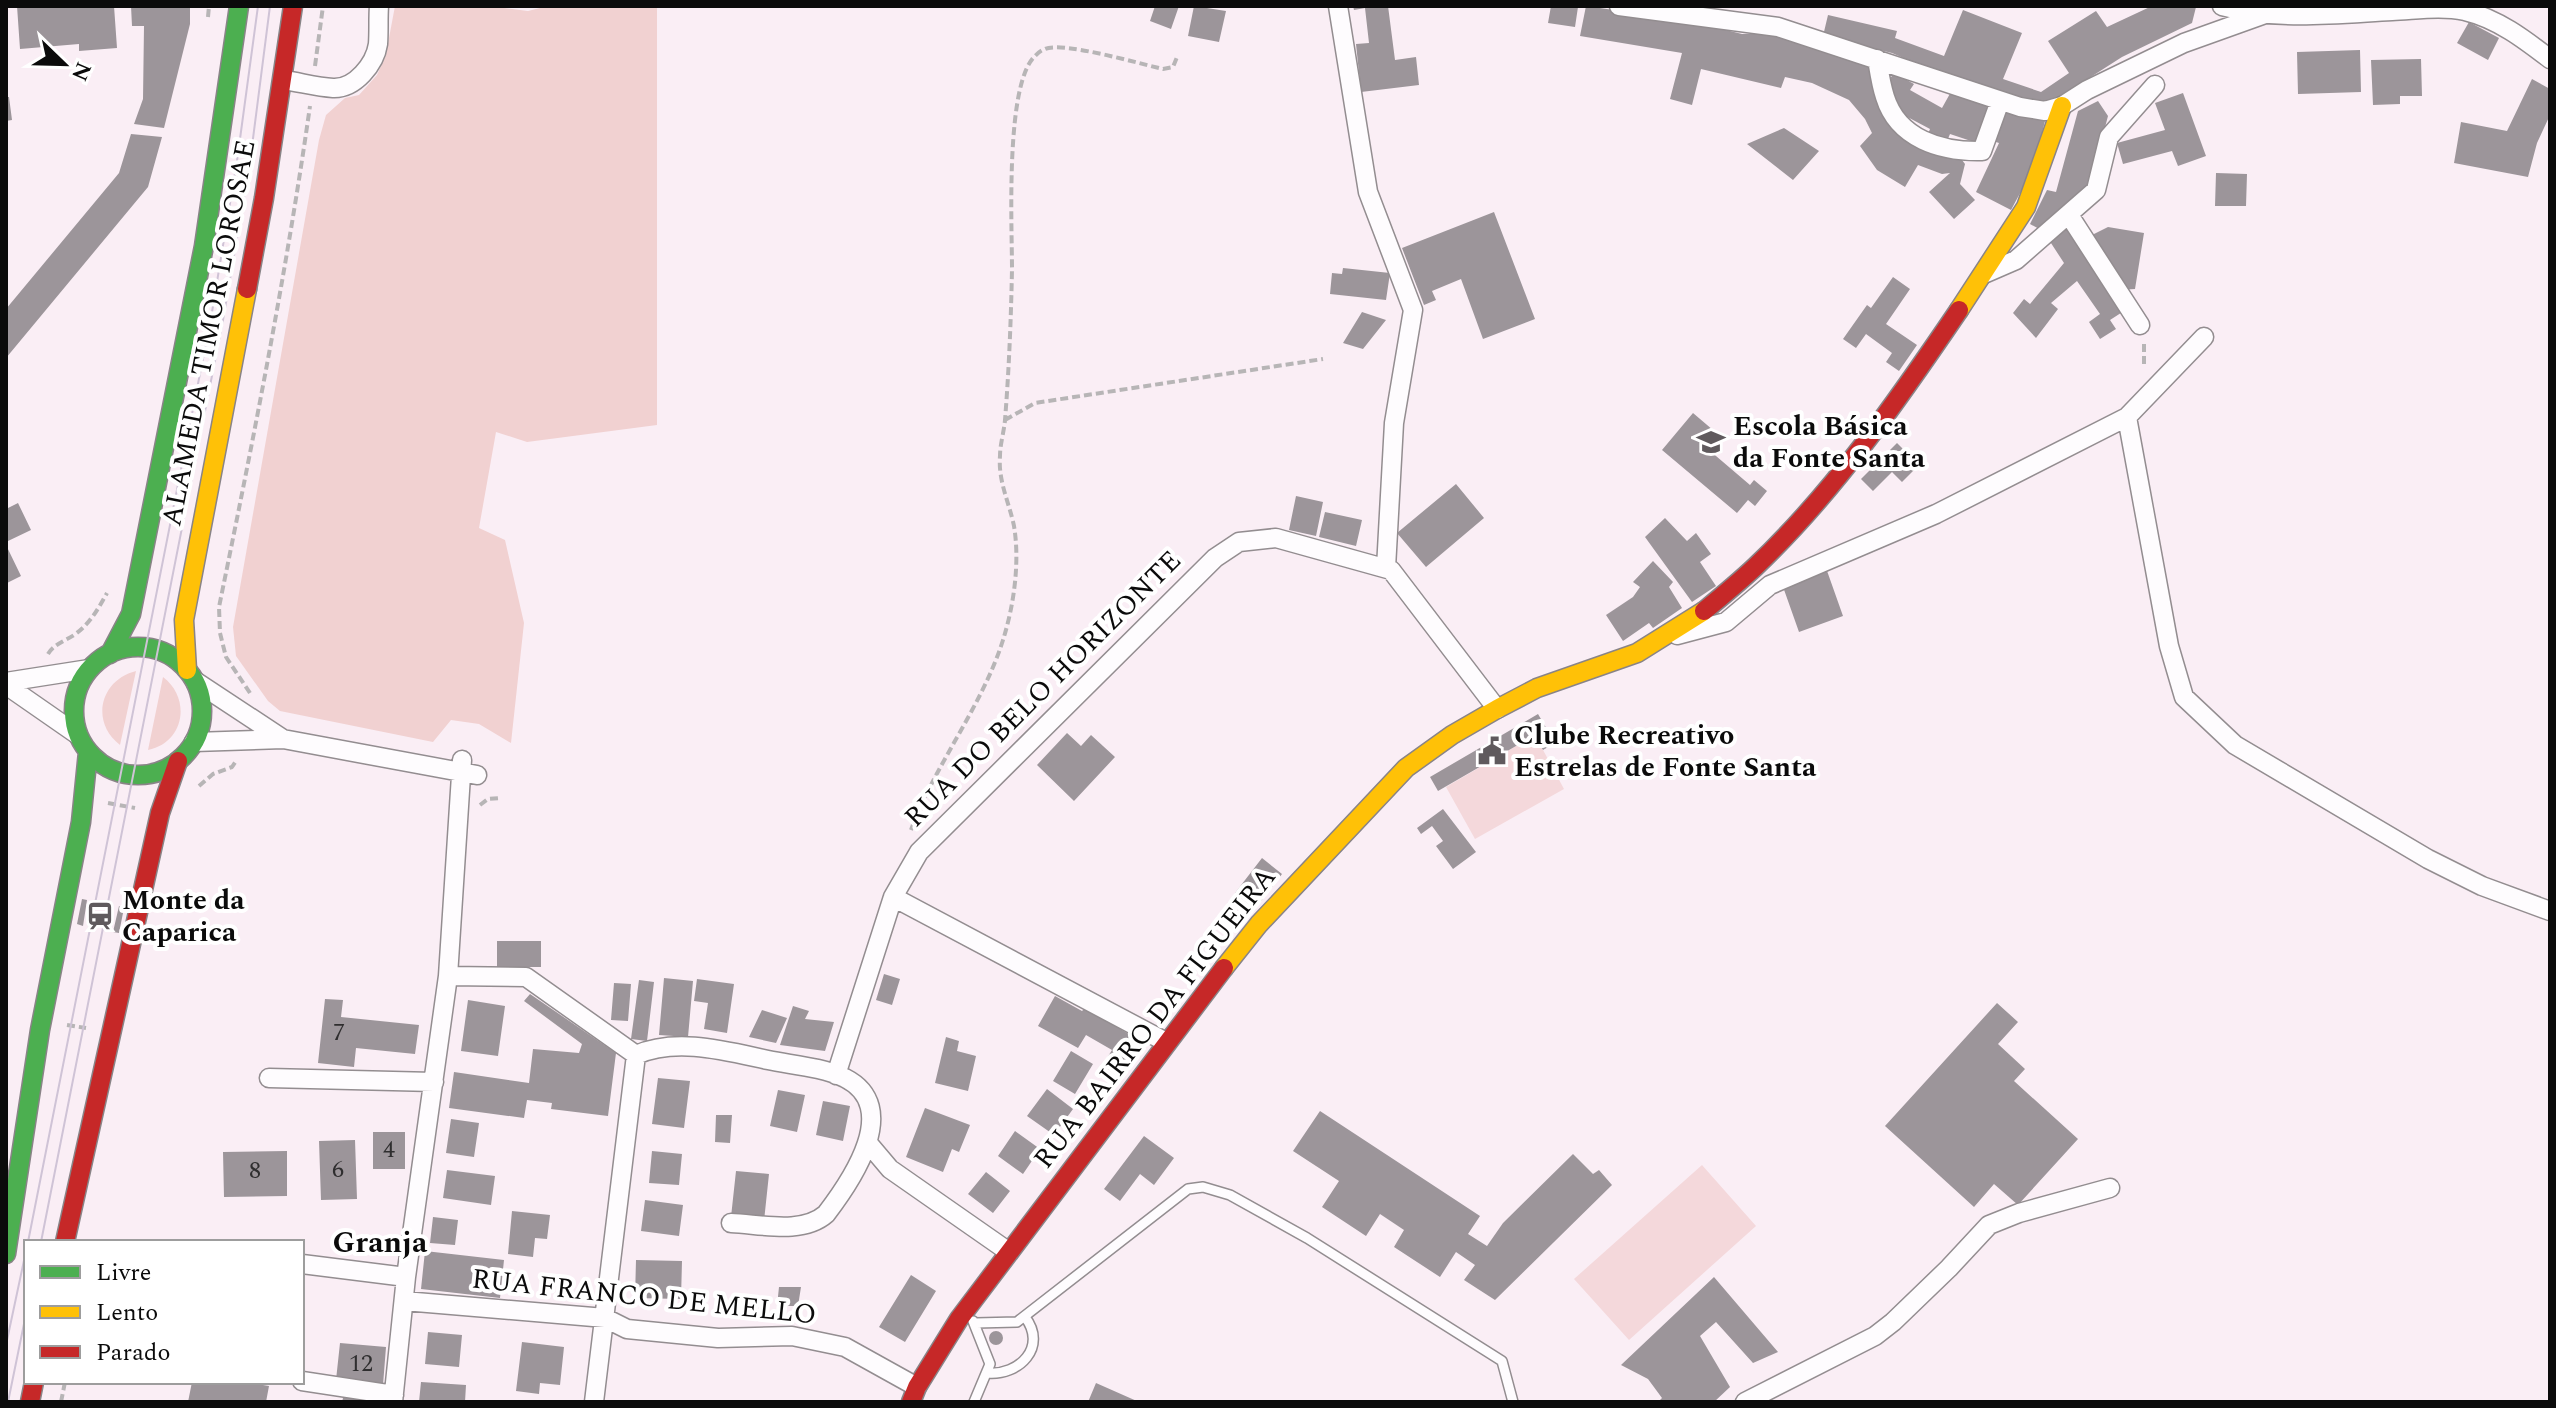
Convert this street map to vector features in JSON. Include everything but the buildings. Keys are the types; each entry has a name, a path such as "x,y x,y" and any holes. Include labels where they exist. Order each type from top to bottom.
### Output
{"main road":[{"name":"ALAMEDA TIMOR LOROSAE","path":"110,654 131,614 204,246 239,6"},
{"name":"ALAMEDA TIMOR LOROSAE","path":"191,675 184,620 261,213 293,6"},
{"name":"RUA BAIRRO DA FIGUEIRA","path":"914,1394 970,1318 1009,1252 1166,1042 1259,924 1406,768 1452,735 1497,709 1537,688 1637,653 1703,612 1755,567 1814,504 1858,452 1986,273 2026,207 2062,106"},
{"path":"6,1254 18,1194 42,1020 85,799 83,744 74,718 74,701 89,669 110,654 128,648 147,648 175,658 191,675 201,701 201,722 194,742 178,761 160,813 65,1240"},
{"path":"83,744 109,769 135,775 151,774 178,761"}],"street":[{"path":"283,80 334,88 345,87 358,79 370,65 378,47 379,6"},
{"path":"1338,6 1368,192 1413,310 1394,423 1386,568 1398,576 1497,709"},
{"path":"1619,6 1778,27 2000,101 2045,111 2062,106 2087,90 2184,43 2265,14"},
{"path":"2222,6 2265,14 2443,8 2494,21 2550,59"},
{"path":"2529,43 2550,37"},
{"path":"1877,59 1885,98 1903,129 1941,148 1982,151 2000,101"},
{"path":"1986,273 2016,260 2096,190 2109,137 2155,85"},
{"path":"2069,215 2140,325"},
{"path":"1656,641 1726,622 1770,585 1936,514 2127,417 2204,337"},
{"path":"2127,417 2169,646 2184,697 2235,745 2428,859 2482,886 2550,911"},
{"name":"RUA DO BELO HORIZONTE","path":"836,1075 893,897 925,845 1215,558 1249,539 1276,538 1386,568"},
{"path":"6,684 89,669"},
{"path":"191,675 283,739"},
{"path":"6,684 83,744"},
{"path":"194,742 283,739 467,769 448,976 406,1277 394,1398 304,1381"},
{"path":"893,897 1166,1042"},
{"path":"448,976 526,977 636,1055"},
{"path":"636,1055 669,1045 747,1055 836,1075 853,1083 867,1099 872,1124 868,1143 833,1204 818,1221 802,1226 731,1223"},
{"path":"594,1402 636,1055"},
{"path":"269,1078 434,1082"},
{"path":"868,1143 890,1169 1009,1252"},
{"path":"1745,1402 1875,1336 1949,1268 1989,1225 2019,1213 2110,1188"},
{"path":"304,1264 406,1277"},
{"name":"RUA FRANCO DE MELLO","path":"404,1301 605,1318 627,1329 718,1338 792,1336 845,1347 914,1394"}],"lane":[{"path":"974,1402 990,1364 970,1318 1017,1322 1188,1189 1203,1187 1230,1195 1307,1238 1502,1361 1513,1402"},
{"path":"987,1373 1011,1371 1022,1364 1029,1354 1032,1333 1025,1317"}],"path":[{"path":"207,22 209,6"},
{"path":"246,704 250,692 226,657 220,633 219,607 287,258 323,6"},
{"path":"906,843 920,805 991,673 1004,638 1017,559 1013,525 1002,486 1000,456 1005,420 1012,272 1011,168 1022,79 1032,58 1046,48 1068,48 1163,69 1173,67 1177,57"},
{"path":"2140,325 2144,353 2141,401"},
{"path":"1005,420 1035,403 1323,359"},
{"path":"47,659 49,651 90,621 107,591"},
{"path":"85,799 160,813"},
{"path":"42,1020 111,1033"}],"shaded area":[{"path":"395,6 488,6 528,11 548,6 657,6 657,425 527,442 496,432 479,528 505,540 524,623 511,743 479,724 451,720 433,742 280,711 268,701 236,656 233,627 319,140 326,115 345,98 359,95 377,75 386,54"},
{"path":"136,671 120,745 105,725 103,703 114,683"},
{"path":"163,677 178,697 180,719 170,739 148,750"},
{"path":"1535,735 1564,789 1475,839 1446,787"},
{"path":"1702,1165 1756,1226 1629,1340 1574,1279"}],"tram line":[{"path":"28,1240 211,318 258,6"},
{"path":"41,1240 223,320 250,162 270,6"},
{"path":"6,1345 24,1260"},
{"path":"8,1402 24,1324"}],"traffic: fast":[{"path":"110,654 131,614 204,246 239,6"},
{"path":"138,647 162,652 183,666 197,687 202,711 197,735 183,756 162,770 138,775 114,770 93,756 79,735 74,711 79,687 93,666 114,652 138,647"},
{"path":"6,1254 40,1030 81,822 88,752"}],"traffic: slow":[{"path":"1959,310 2026,207 2062,106"},
{"path":"187,670 184,620 247,289"},
{"path":"1224,968 1259,924 1406,768 1452,735 1497,709 1537,688 1637,653 1704,611"}],"traffic: jam":[{"path":"247,289 293,6"},
{"path":"1704,611 1755,567 1812,508 1888,411 1959,310"},
{"path":"65,1240 160,813 178,761"},
{"path":"911,1402 959,1319 1224,968"},
{"path":"30,1402 34,1384"}],"place":[{"name":"Escola Básica da Fonte Santa","path":"1711,442"},
{"name":"Clube Recreativo Estrelas de Fonte Santa","path":"1492,751"},
{"name":"Monte da Caparica","path":"100,916"}],"district":[{"name":"Granja","path":"380,1243"}]}
